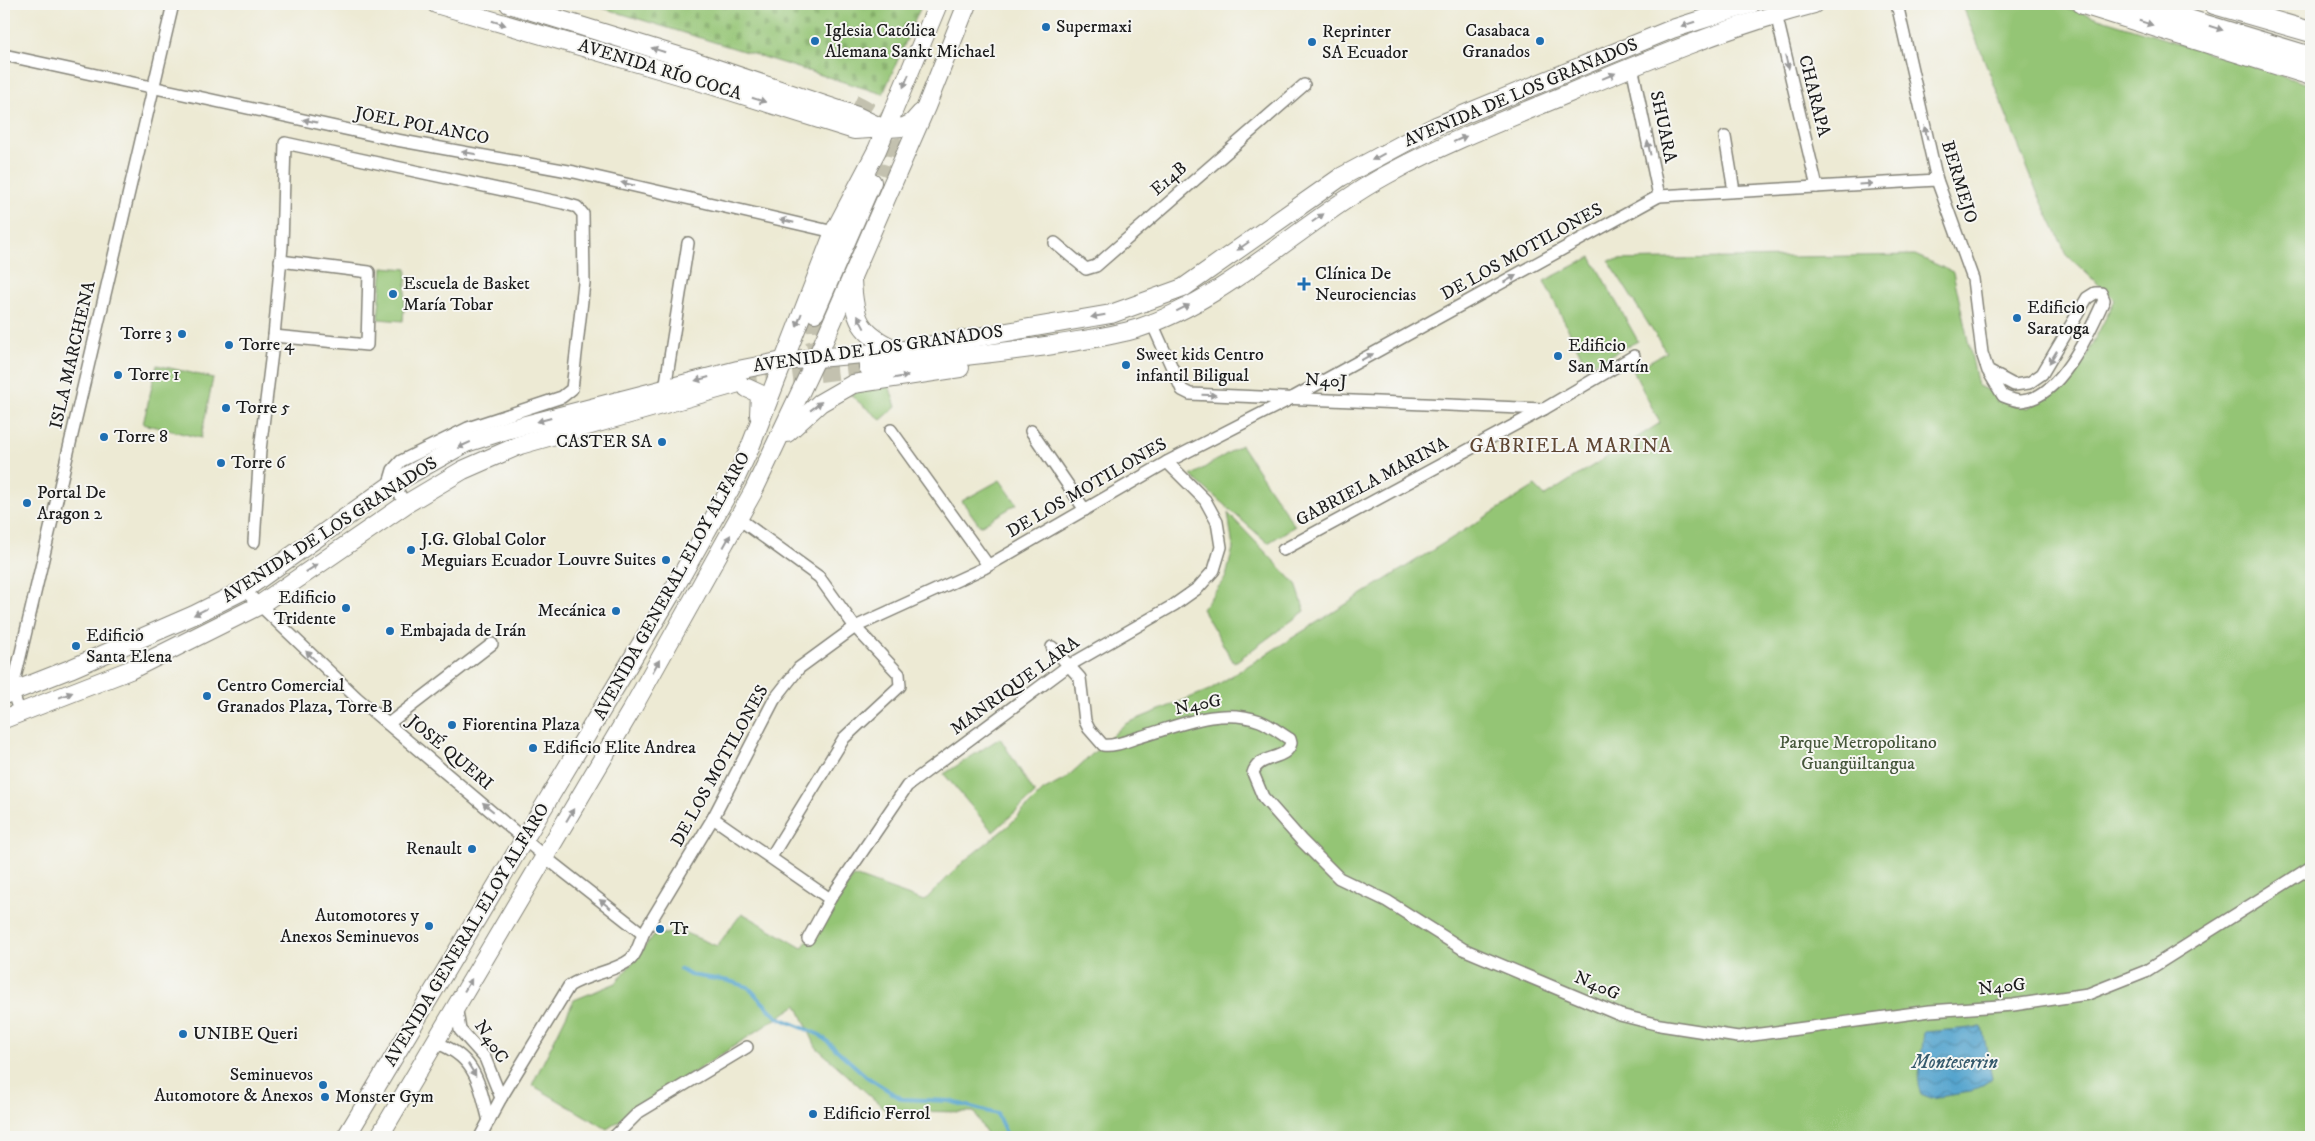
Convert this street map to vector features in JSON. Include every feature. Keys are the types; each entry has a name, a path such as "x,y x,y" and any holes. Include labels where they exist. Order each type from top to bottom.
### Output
{"highway":[{"path":"2083,4 2311,75"},
{"path":"2136,4 2311,58"},
{"path":"2214,4 2311,32"}],"main road":[{"name":"AVENIDA RÍO COCA","path":"436,4 679,74 854,130 904,126 912,123 926,107"},
{"name":"AVENIDA RÍO COCA","path":"509,4 684,58 856,116 885,129"},
{"name":"AVENIDA GENERAL ELOY ALFARO","path":"346,1137 610,697 733,484 758,426 834,232 877,150 938,4"},
{"name":"AVENIDA GENERAL ELOY ALFARO","path":"379,1137 632,709 740,519 818,357 926,107 967,4"},
{"name":"AVENIDA DE LOS GRANADOS","path":"12,716 130,670 258,606 406,504 463,470 520,446 562,434 592,434 741,380 783,361 897,350 1111,314 1183,288 1341,177 1436,126 1672,29 1751,4"},
{"name":"AVENIDA DE LOS GRANADOS","path":"868,367 1026,349 1100,337 1145,325 1209,296 1332,208 1388,174 1502,120 1632,66 1710,37 1807,5"},
{"path":"684,58 704,56 854,103"},
{"path":"815,314 874,177 877,150"},
{"path":"826,336 827,320 831,306 863,225 885,176"},
{"path":"851,277 854,307 864,329 878,342 897,350"},
{"path":"772,455 789,430 808,412 829,396 853,384 1120,343 1145,325"},
{"path":"741,380 756,390 761,396 758,426"},
{"name":"AVENIDA DE LOS GRANADOS","path":"8,693 118,648 244,590 391,485 466,443 665,389 741,380"},
{"path":"610,697 610,703 615,712 620,713 632,709"}],"street":[{"name":"ISLA MARCHENA","path":"8,693 173,4"},
{"name":"BERMEJO","path":"1897,4 1937,180 1973,279 1982,353 1988,371 2003,396 2020,401 2034,398 2060,378 2083,342 2104,300 2101,293 2095,293 2087,298 2042,374 2029,383 2014,384 1988,371"},
{"name":"CHARAPA","path":"1776,14 1817,186"},
{"name":"JOEL POLANCO","path":"4,55 391,139 574,172 834,232"},
{"name":"SHUARA","path":"1632,66 1660,196"},
{"name":"E14B","path":"1055,243 1086,269 1096,266 1304,85"},
{"path":"1725,137 1734,191"},
{"path":"254,542 260,450 274,336 280,261 285,143 563,203 577,207 582,214 584,282 572,389 562,397 545,400 468,428 436,442 397,464 390,480 391,485 406,504"},
{"name":"DE LOS MOTILONES","path":"480,1137 501,1098 569,986 631,959 643,934 713,818 774,700 799,668 855,627 988,564 1167,462 1294,397 1660,196 1937,180"},
{"path":"665,389 688,243"},
{"path":"274,336 367,345 369,272 280,261"},
{"name":"N40J","path":"1145,325 1182,390 1186,393 1544,409"},
{"name":"GABRIELA MARINA","path":"1283,550 1544,409 1634,356"},
{"path":"891,430 988,564"},
{"path":"1031,431 1085,510"},
{"name":"MANRIQUE LARA","path":"808,939 830,899 906,786 1068,666 1174,605 1198,588 1214,570 1222,547 1217,522 1205,500 1167,462"},
{"path":"740,519 819,577 855,627 899,674 900,686 844,738 771,857"},
{"name":"JOSÉ QUERI","path":"244,590 258,606 357,698 545,857 643,934"},
{"path":"388,724 492,644"},
{"path":"1052,647 1068,666"},
{"name":"N40G","path":"1068,666 1080,678 1085,720 1089,729 1103,745 1126,741 1210,716 1240,715 1261,722 1290,739 1291,743 1287,751 1261,761 1253,773 1263,797 1301,840 1339,878 1387,901 1463,949 1620,1015 1660,1025 1738,1037 1930,1011 2013,1005 2088,994 2146,971 2311,867"},
{"path":"8,693 12,716"},
{"path":"713,818 830,899"},
{"name":"N40C","path":"456,1005 460,1030 485,1058 501,1098"},
{"name":"N40C","path":"434,1042 450,1047 470,1064 476,1075 488,1121"},
{"path":"614,1136 639,1112 747,1047"}],"green space":[{"path":"590,4 922,4 883,94"},
{"name":"Parque Metropolitano Guangüiltangua","path":"1962,4 2054,4 2311,85 2311,1137 988,1137 974,1112 887,1111 816,1047 797,1005 607,1129 532,1085 574,1000 616,983 654,935 683,932 717,946 742,913 802,948 854,876 924,901 964,861 1008,826 1043,791 1065,779 1125,724 1209,690 1535,486 1545,496 1660,423 1633,371 1666,352 1608,260 1915,255 1953,272 1978,386 2028,408 2079,370 2115,300 2067,255 2037,192"},
{"path":"1591,257 1638,341 1587,367 1544,281"},
{"name":"Escuela de Basket María Tobar","path":"383,267 407,269 403,321 378,319"},
{"path":"157,365 213,378 201,438 143,424"},
{"path":"889,385 896,407 881,420 850,395 863,389"},
{"path":"1241,445 1295,526 1268,543 1191,476"},
{"path":"1000,480 1017,504 980,526 962,501"},
{"path":"1228,513 1296,584 1305,611 1234,663 1202,609 1226,577 1233,548"},
{"path":"1000,738 1035,794 993,832 944,774"}],"water":[{"name":"Monteserrin","path":"1982,1027 1992,1079 1971,1092 1931,1098 1921,1094 1918,1085 1924,1032"}],"waterway":[{"path":"680,969 690,975 729,981 748,987 777,1017 820,1035 867,1077 902,1099 949,1101 997,1114 1008,1137"}],"tunnel":[{"path":"854,103 877,116 889,131 892,140 892,150 885,176"},
{"path":"815,313 814,339 819,350 828,360"},
{"path":"739,383 868,367"}],"place":[{"name":"Supermaxi","path":"1046,27"},
{"name":"Iglesia Católica Alemana Sankt Michael","path":"815,41"},
{"name":"Casabaca Granados","path":"1540,41"},
{"name":"Reprinter SA Ecuador","path":"1312,42"},
{"name":"Clínica De Neurociencias","path":"1304,284"},
{"name":"Escuela de Basket María Tobar","path":"393,294"},
{"name":"Edificio Saratoga","path":"2017,318"},
{"name":"Torre 3","path":"182,334"},
{"name":"Torre 4","path":"229,345"},
{"name":"Edificio San Martín","path":"1558,356"},
{"name":"Sweet kids Centro infantil Biligual","path":"1126,365"},
{"name":"Torre 1","path":"118,375"},
{"name":"Torre 5","path":"226,408"},
{"name":"Torre 8","path":"104,437"},
{"name":"CASTER SA","path":"662,442"},
{"name":"Torre 6","path":"221,463"},
{"name":"Portal De Aragon 2","path":"27,503"},
{"name":"J.G. Global Color Meguiars Ecuador","path":"411,550"},
{"name":"Louvre Suites","path":"666,560"},
{"name":"Edificio Tridente","path":"346,608"},
{"name":"Mecánica","path":"616,611"},
{"name":"Embajada de Irán","path":"390,631"},
{"name":"Edificio Santa Elena","path":"76,646"},
{"name":"Centro Comercial Granados Plaza, Torre B","path":"207,696"},
{"name":"Fiorentina Plaza","path":"452,725"},
{"name":"Edificio Elite Andrea","path":"533,748"},
{"name":"Renault","path":"472,849"},
{"name":"Automotores y Anexos Seminuevos","path":"429,926"},
{"name":"Tr","path":"660,929"},
{"name":"UNIBE Queri","path":"183,1034"},
{"name":"Seminuevos Automotore & Anexos","path":"323,1085"},
{"name":"Monster Gym","path":"325,1097"},
{"name":"Edificio Ferrol","path":"813,1114"}],"district":[{"name":"GABRIELA MARINA","path":"1571,446"}]}
